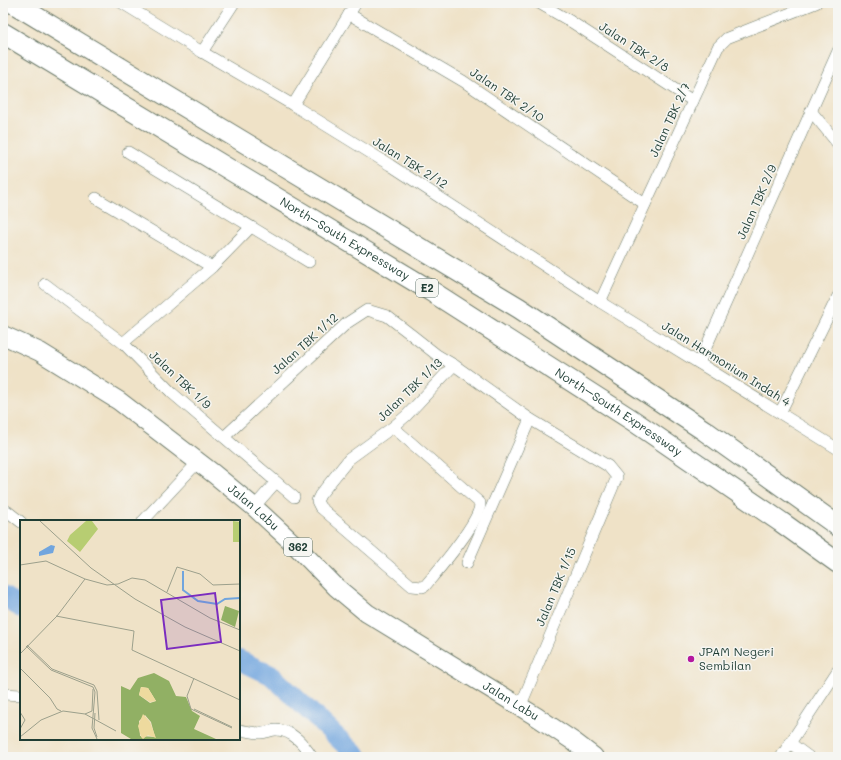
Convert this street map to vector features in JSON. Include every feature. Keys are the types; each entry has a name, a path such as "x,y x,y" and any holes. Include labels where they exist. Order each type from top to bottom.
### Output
{"highway":[{"name":"E2","path":"13,3 519,308 704,431 838,526"},
{"name":"North–South Expressway","path":"3,33 431,291 632,420 838,563"}],"main road":[{"name":"Jalan Labu","path":"3,335 40,352 119,401 254,507 293,543 336,587 367,613 573,740 594,757"}],"street":[{"name":"Jalan TBK 2/12","path":"122,3 293,105 394,168 600,302"},
{"path":"202,52 234,3"},
{"path":"293,105 356,3"},
{"name":"Jalan TBK 2/8","path":"539,3 693,101"},
{"name":"Jalan TBK 2/7","path":"600,302 718,47 727,38 816,3"},
{"name":"Jalan TBK 2/10","path":"349,14 463,81 645,204"},
{"name":"Jalan TBK 2/9","path":"699,363 838,51"},
{"path":"812,111 838,144"},
{"path":"128,152 310,262"},
{"path":"96,198 212,267"},
{"path":"124,344 212,267 251,227"},
{"name":"Jalan TBK 1/9","path":"45,284 124,344 172,393 294,497"},
{"path":"780,413 838,296"},
{"name":"Jalan Harmonium Indah 4","path":"600,302 838,449"},
{"name":"Jalan TBK 1/12","path":"224,437 347,322 367,310 387,316 437,355 454,365 530,419 608,466 617,478"},
{"name":"Jalan TBK 1/13","path":"393,427 480,503 472,525 426,586 422,587 412,586 320,507 317,501 320,495 349,459 406,416 454,365"},
{"path":"467,562 530,419"},
{"path":"144,520 198,462"},
{"name":"Jalan TBK 1/15","path":"520,707 617,478"},
{"path":"254,507 276,482"},
{"path":"3,510 7,511 20,521"},
{"path":"781,757 838,670"},
{"path":"3,694 20,695"},
{"path":"240,730 261,733 275,730 286,732 299,740 312,757"},
{"path":"790,743 809,757"}],"waterway":[{"path":"3,596 20,607"},
{"path":"240,660 271,675 358,757"}],"place":[{"name":"JPAM Negeri Sembilan","path":"691,659"}]}
